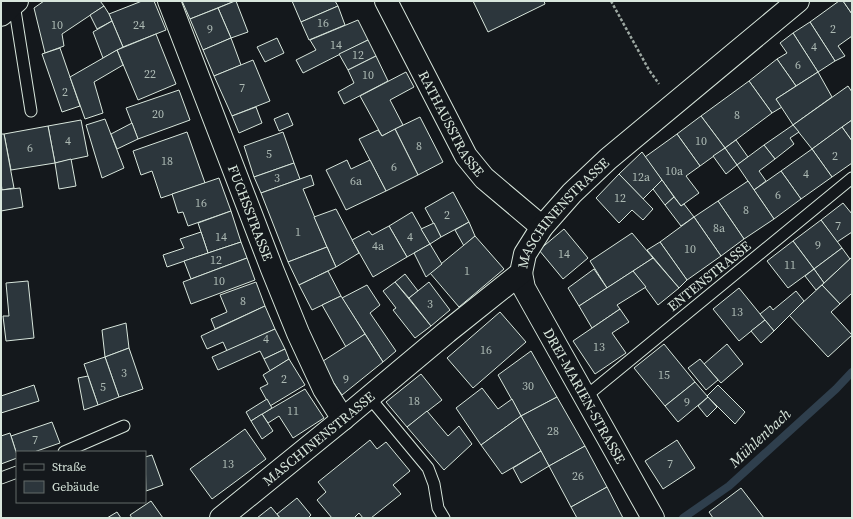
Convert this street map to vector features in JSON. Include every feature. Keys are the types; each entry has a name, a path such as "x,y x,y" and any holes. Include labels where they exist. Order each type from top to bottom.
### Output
{"street":[{"name":"FUCHSSTRASSE","path":"170,1 269,262 298,333 324,389 343,419"},
{"name":"RATHAUSSTRASSE","path":"386,1 466,156 484,178 542,227"},
{"name":"MASCHINENSTRASSE","path":"221,518 521,273 525,254 542,227 572,193 602,164 798,1"},
{"name":"DREI-MARIEN-STRASSE","path":"521,273 524,288 653,518"}],"lane":[{"path":"11,7 31,111"},
{"name":"ENTENSTRASSE","path":"585,397 852,178"},
{"path":"369,397 428,468 434,484 438,508 444,518"},
{"path":"66,451 124,426"},
{"path":"1,478 16,472"}],"path":[{"path":"612,1 649,70 673,104"}],"building":[{"path":"44,1 100,1 104,6 62,34 64,46 45,53 34,8"},
{"path":"142,1 154,1 166,30 123,47 109,14"},
{"path":"182,1 235,1 190,19"},
{"path":"235,1 248,32 231,38 218,8"},
{"path":"292,1 335,1 338,6 301,22"},
{"path":"473,1 544,1 545,4 488,32"},
{"path":"839,1 843,1 852,14 852,36 838,46 845,56 835,61 810,22"},
{"path":"843,1 852,1 852,14"},
{"path":"104,6 112,21 97,29 90,15"},
{"path":"338,6 345,25 309,40 301,22"},
{"path":"218,8 231,38 203,50 190,19"},
{"path":"358,20 368,40 303,73 296,60 316,50 310,40"},
{"path":"112,21 123,47 103,58 93,32"},
{"path":"810,22 835,61 818,72 793,33"},
{"path":"793,33 818,72 796,86 777,59 787,53 780,43"},
{"path":"156,34 176,84 138,100 117,50"},
{"path":"231,38 241,65 214,76 203,50"},
{"path":"277,38 284,53 265,62 257,47"},
{"path":"368,40 376,56 348,70 339,54"},
{"path":"60,48 80,106 62,112 42,54"},
{"path":"117,50 123,65 94,82 103,113 85,119 70,77"},
{"path":"376,56 388,81 344,104 338,92 354,83 348,70"},
{"path":"777,59 796,86 776,99 782,107 772,113 749,81"},
{"path":"253,60 270,101 232,116 214,76"},
{"path":"406,72 414,87 390,100 403,125 382,136 360,96"},
{"path":"818,72 832,97 793,125 776,99"},
{"path":"749,81 772,113 725,148 701,116"},
{"path":"848,86 852,92 852,120 812,149 793,125"},
{"path":"179,90 190,120 138,139 126,108"},
{"path":"256,107 262,123 239,133 232,116"},
{"path":"288,113 293,125 279,131 274,119"},
{"path":"701,116 725,148 700,166 677,134"},
{"path":"420,117 443,162 418,175 395,129"},
{"path":"105,119 124,168 102,178 86,125"},
{"path":"81,120 88,156 55,163 48,126"},
{"path":"852,120 852,141 842,127"},
{"path":"132,123 138,139 117,149 111,134"},
{"path":"793,125 799,132 790,138 794,144 775,159 764,145"},
{"path":"48,126 55,163 11,170 4,134"},
{"path":"842,127 852,141 852,163 832,177 812,149"},
{"path":"395,129 418,175 386,191 359,139 378,130 382,136"},
{"path":"187,132 205,183 161,198 152,171 141,175 133,151"},
{"path":"283,132 294,163 254,177 244,146"},
{"path":"1,134 4,134 14,188 2,190 1,182"},
{"path":"677,134 700,166 686,176 699,193 681,206 645,157"},
{"path":"736,140 748,157 737,165 725,148"},
{"path":"764,145 775,159 759,171 766,181 754,190 737,165"},
{"path":"725,148 737,165 726,174 713,156"},
{"path":"812,149 832,177 801,199 781,171"},
{"path":"642,152 662,180 643,199 619,174"},
{"path":"71,159 76,186 59,189 55,163"},
{"path":"347,160 351,169 370,160 386,191 346,210 326,170"},
{"path":"294,163 300,179 261,193 254,177"},
{"path":"781,171 801,199 774,219 754,190"},
{"path":"619,174 653,209 643,220 632,210 619,223 596,198"},
{"path":"311,175 314,185 303,189 327,247 288,262 261,193"},
{"path":"219,178 231,211 188,226 183,212 178,213 172,194"},
{"path":"662,180 674,197 665,205 653,189"},
{"path":"748,181 774,219 744,239 718,201"},
{"path":"20,188 23,207 1,211 1,190"},
{"path":"453,192 469,222 441,237 425,208"},
{"path":"674,197 681,206 684,204 694,217 681,226 665,205"},
{"path":"718,201 744,239 721,256 694,217"},
{"path":"843,203 852,214 852,232 837,242 821,220"},
{"path":"336,209 359,253 336,267 314,217"},
{"path":"231,211 241,242 208,253 198,223"},
{"path":"412,212 430,244 407,257 389,226"},
{"path":"694,217 721,256 687,280 660,242"},
{"path":"821,220 842,248 814,269 793,241"},
{"path":"469,222 475,236 464,246 455,230"},
{"path":"434,223 441,237 430,244 421,229"},
{"path":"389,226 407,257 373,277 352,240 369,231 372,235"},
{"path":"564,229 588,258 563,279 539,250"},
{"path":"201,232 208,253 167,267 163,255 184,248 180,239"},
{"path":"632,233 653,258 607,288 590,261"},
{"path":"475,236 504,269 459,307 430,273"},
{"path":"793,241 814,269 788,288 767,261"},
{"path":"241,242 247,258 191,279 184,261"},
{"path":"660,242 687,280 679,288 647,250"},
{"path":"430,244 442,264 426,277 414,253"},
{"path":"327,247 336,267 299,285 288,262"},
{"path":"842,248 850,259 824,283 814,269"},
{"path":"852,257 852,293 840,304 822,285"},
{"path":"247,258 255,280 191,304 183,282"},
{"path":"653,258 679,288 658,305 633,271"},
{"path":"594,269 607,288 579,306 568,288"},
{"path":"814,269 824,283 816,290 805,276"},
{"path":"328,271 341,296 312,310 299,285"},
{"path":"633,271 646,287 617,305 620,309 592,328 579,306"},
{"path":"405,274 418,291 409,298 395,282"},
{"path":"28,281 34,338 6,341 3,316 9,316 6,283"},
{"path":"256,282 265,306 215,329 211,319 227,312 220,295"},
{"path":"395,282 431,326 415,338 393,310 396,308 383,291"},
{"path":"429,282 450,310 431,326 409,298"},
{"path":"367,285 380,305 370,313 396,351 383,362 342,298"},
{"path":"822,285 840,304 831,312 852,335 828,357 789,315"},
{"path":"739,288 765,320 739,341 713,309"},
{"path":"796,291 804,301 774,331 760,314 770,306 773,310"},
{"path":"341,296 365,334 346,347 322,305"},
{"path":"265,306 275,329 227,351 223,342 207,349 201,336"},
{"path":"620,309 629,322 612,333 626,353 595,374 573,341"},
{"path":"500,312 526,342 473,388 447,358"},
{"path":"765,320 774,331 761,343 751,331"},
{"path":"126,323 129,348 105,357 102,330"},
{"path":"275,329 285,349 264,359 260,351 218,370 212,357"},
{"path":"365,334 383,362 342,395 320,363"},
{"path":"664,344 695,382 665,406 634,368"},
{"path":"727,344 743,364 721,383 704,364"},
{"path":"129,348 143,389 119,397 105,357"},
{"path":"285,349 289,359 270,371 264,359"},
{"path":"531,351 557,397 521,416 498,375"},
{"path":"105,357 119,397 98,405 84,364"},
{"path":"289,359 305,385 270,406 260,388 268,384 263,375"},
{"path":"700,359 718,380 706,390 688,368"},
{"path":"421,374 442,400 407,427 386,402"},
{"path":"88,376 98,405 84,410 78,378"},
{"path":"695,382 708,397 678,422 665,406"},
{"path":"34,385 39,401 1,413 1,396"},
{"path":"718,385 745,412 735,424 707,396"},
{"path":"482,388 498,409 512,399 521,416 481,445 456,408"},
{"path":"305,389 324,418 293,438 279,416 268,423 262,414"},
{"path":"557,397 585,446 549,466 521,416"},
{"path":"708,397 717,407 707,417 698,406"},
{"path":"267,399 272,408 251,421 246,412"},
{"path":"427,411 448,436 459,426 472,444 444,470 407,427"},
{"path":"262,414 273,431 262,439 251,421"},
{"path":"521,416 541,451 502,474 481,445"},
{"path":"52,422 60,443 37,451 16,452 11,436"},
{"path":"245,429 266,459 212,499 190,469"},
{"path":"10,433 16,452 16,458 1,464 1,436"},
{"path":"370,440 377,449 386,442 410,471 393,485 401,494 371,518 363,518 359,513 354,518 332,518 317,500 326,492 318,482"},
{"path":"677,440 695,468 663,489 645,461"},
{"path":"585,446 607,487 571,507 549,466"},
{"path":"541,451 549,466 521,483 513,468"},
{"path":"152,455 163,485 146,491 146,457"},
{"path":"607,487 623,518 577,518 571,507"},
{"path":"741,488 764,518 713,518 709,512"},
{"path":"297,498 311,515 308,518 280,518 277,514"},
{"path":"151,501 163,518 132,518 130,515"},
{"path":"271,507 280,518 257,518"},
{"path":"117,512 121,518 107,518"}],"waterway":[{"name":"Mühlenbach","path":"683,518 729,486 836,389 852,372"}]}
